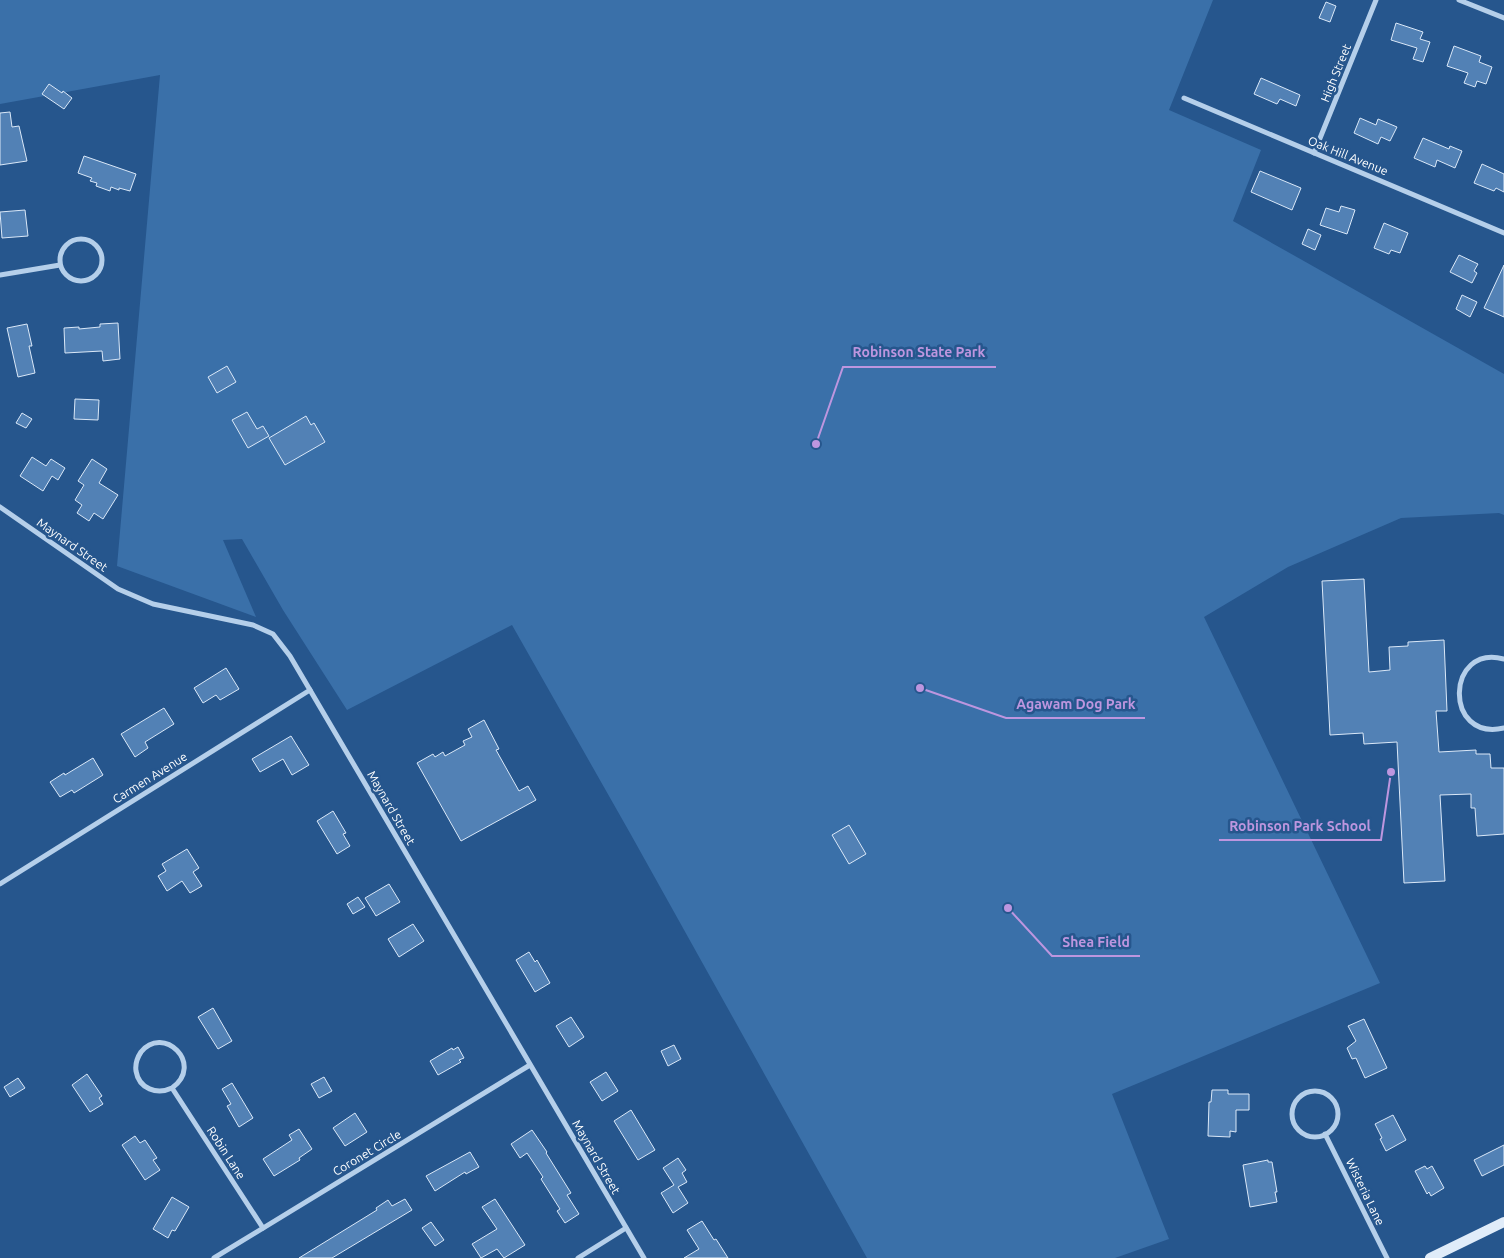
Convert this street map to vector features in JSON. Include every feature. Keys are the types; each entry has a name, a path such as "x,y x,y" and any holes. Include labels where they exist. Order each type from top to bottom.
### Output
{"main road":[{"path":"1430,1258 1504,1222"}],"street":[{"name":"High Street","path":"1314,153 1376,0"},
{"path":"1459,0 1504,18"},
{"name":"Oak Hill Avenue","path":"1184,98 1504,233"},
{"path":"78,239 87,240 95,244 102,256 102,265 98,273 88,281 79,282 70,279 63,273 60,265 60,256 63,248 70,242 78,239"},
{"path":"0,275 60,265"},
{"name":"Maynard Street","path":"0,507 104,580 134,596 153,604 253,625 274,634 286,649 644,1258"},
{"path":"1504,659 1485,659 1472,665 1460,683 1458,697 1462,711 1472,722 1492,730 1504,728"},
{"name":"Carmen Avenue","path":"0,884 310,690"},
{"path":"166,1043 181,1055 184,1074 172,1088 166,1091 154,1091 139,1080 136,1074 136,1061 147,1046 166,1043"},
{"name":"Coronet Circle","path":"214,1258 530,1065"},
{"name":"Robin Lane","path":"172,1088 263,1228"},
{"path":"1314,1092 1324,1093 1331,1098 1336,1106 1338,1115 1335,1124 1326,1134 1311,1137 1302,1133 1296,1126 1292,1117 1293,1107 1298,1099 1314,1092"},
{"name":"Wisteria Lane","path":"1326,1134 1387,1258"},
{"path":"578,1258 626,1228"}],"shaded area":[{"path":"0,0 1213,0 1169,110 1261,150 1233,221 1504,374 1504,515 1499,513 1401,518 1288,567 1204,617 1380,983 1112,1094 1169,1239 1115,1258 867,1258 512,625 347,710 283,610 242,539 223,540 256,617 117,566 160,75 0,104"}],"building":[{"path":"1326,2 1336,6 1330,22 1319,18"},
{"path":"1396,23 1423,32 1420,39 1430,42 1423,62 1413,59 1417,48 1391,40"},
{"path":"1454,46 1481,56 1479,62 1492,67 1486,84 1477,81 1475,87 1464,83 1468,73 1447,66"},
{"path":"1261,78 1300,95 1296,106 1280,99 1277,104 1254,94"},
{"path":"49,84 72,98 64,109 42,94"},
{"path":"10,112 12,127 19,126 27,161 0,165 0,113"},
{"path":"1360,118 1376,125 1378,119 1397,127 1390,141 1381,137 1378,144 1354,133"},
{"path":"1423,138 1449,149 1450,146 1462,151 1455,168 1437,160 1435,167 1414,158"},
{"path":"84,156 136,174 130,191 111,187 110,191 96,186 97,183 90,181 92,178 78,173"},
{"path":"1482,164 1504,174 1504,192 1496,188 1494,191 1474,183"},
{"path":"1260,171 1301,188 1292,210 1251,192"},
{"path":"1341,206 1355,210 1347,234 1320,225 1326,208 1339,212"},
{"path":"25,210 28,236 2,238 0,212"},
{"path":"1384,223 1408,233 1400,253 1391,250 1389,254 1374,248"},
{"path":"1308,229 1321,235 1315,250 1302,244"},
{"path":"1459,255 1478,264 1474,271 1477,273 1472,283 1450,272"},
{"path":"1504,265 1504,317 1484,308"},
{"path":"1462,295 1477,302 1470,317 1456,309"},
{"path":"118,323 120,359 103,361 102,351 65,353 64,328 79,327 79,329 100,327 100,324"},
{"path":"27,324 32,346 29,346 35,373 18,377 7,328"},
{"path":"227,366 236,382 217,393 208,377"},
{"path":"75,399 99,400 98,420 74,419"},
{"path":"247,412 257,429 263,426 269,436 248,448 232,420"},
{"path":"22,413 32,419 26,428 16,423"},
{"path":"306,416 311,425 314,423 325,442 285,465 269,438"},
{"path":"32,457 46,466 51,459 65,468 58,480 52,476 43,491 20,476"},
{"path":"92,459 107,469 99,483 118,495 103,519 94,513 89,521 77,513 82,505 75,500 84,485 78,481"},
{"path":"1364,579 1369,672 1390,670 1389,647 1408,646 1408,642 1444,640 1447,711 1436,711 1439,752 1476,750 1476,754 1490,754 1491,768 1504,768 1504,834 1477,836 1475,808 1471,808 1471,794 1440,795 1445,881 1404,883 1397,742 1364,744 1363,733 1330,735 1322,581"},
{"path":"226,668 239,689 220,700 216,695 203,703 194,688"},
{"path":"164,708 174,724 145,742 148,748 135,757 121,734"},
{"path":"484,720 499,749 496,750 519,791 528,786 536,800 461,841 417,763 433,754 435,757 443,752 445,756 465,745 463,741 472,737 468,729"},
{"path":"291,736 309,765 292,775 283,759 260,772 252,759"},
{"path":"93,758 103,775 74,793 72,790 60,797 50,782"},
{"path":"333,811 346,833 343,834 350,846 337,854 317,821"},
{"path":"849,825 866,854 849,864 832,835"},
{"path":"187,849 199,868 193,872 202,886 190,893 182,881 167,891 158,876 166,871 162,864"},
{"path":"389,884 400,902 376,916 365,898"},
{"path":"358,897 365,907 353,914 347,904"},
{"path":"413,924 424,941 399,957 388,939"},
{"path":"529,952 535,962 537,960 550,983 535,992 516,960"},
{"path":"213,1008 232,1041 218,1049 198,1017"},
{"path":"571,1017 584,1037 569,1047 556,1026"},
{"path":"1364,1019 1387,1068 1365,1078 1356,1058 1352,1059 1347,1048 1356,1041 1348,1026"},
{"path":"674,1045 681,1059 668,1066 661,1051"},
{"path":"458,1047 464,1058 459,1060 461,1062 438,1075 430,1061 452,1048 453,1050"},
{"path":"606,1072 618,1091 602,1101 590,1082"},
{"path":"87,1074 102,1096 99,1098 103,1104 90,1112 72,1085"},
{"path":"324,1077 332,1091 319,1098 311,1084"},
{"path":"18,1078 25,1088 10,1097 4,1087"},
{"path":"232,1083 253,1118 239,1127 227,1106 231,1104 222,1089"},
{"path":"1212,1090 1228,1090 1228,1094 1249,1094 1249,1110 1236,1110 1236,1132 1230,1131 1230,1137 1208,1136 1209,1102 1211,1102"},
{"path":"631,1110 655,1150 638,1160 614,1121"},
{"path":"355,1113 367,1132 345,1146 333,1128"},
{"path":"1393,1115 1406,1140 1386,1151 1375,1124"},
{"path":"299,1129 312,1149 299,1158 300,1160 274,1176 263,1159 292,1140 289,1135"},
{"path":"532,1130 571,1193 567,1195 579,1214 565,1223 557,1211 560,1209 541,1179 543,1177 527,1153 520,1158 511,1144"},
{"path":"135,1136 140,1143 145,1140 157,1158 153,1160 160,1170 145,1180 122,1145"},
{"path":"1504,1145 1504,1165 1482,1176 1474,1160"},
{"path":"470,1152 479,1167 466,1174 465,1172 435,1191 426,1176"},
{"path":"678,1158 686,1170 682,1173 687,1182 678,1187 688,1203 673,1213 661,1193 674,1185 663,1168"},
{"path":"1268,1160 1268,1162 1272,1162 1277,1202 1250,1207 1243,1165"},
{"path":"1425,1166 1427,1169 1432,1166 1444,1188 1431,1196 1429,1192 1427,1194 1415,1171"},
{"path":"172,1197 189,1207 175,1231 172,1230 168,1238 153,1229"},
{"path":"405,1199 412,1210 332,1258 299,1258 377,1210 376,1208 388,1200 392,1206"},
{"path":"495,1199 525,1245 504,1258 497,1249 481,1258 472,1244 497,1229 482,1207"},
{"path":"702,1221 728,1258 684,1258 699,1249 687,1230"},
{"path":"431,1222 444,1240 435,1246 422,1228"}],"place":[{"name":"Robinson State Park","path":"816,444"},
{"name":"Agawam Dog Park","path":"920,688"},
{"name":"Robinson Park School","path":"1391,772"},
{"name":"Shea Field","path":"1008,908"}]}
